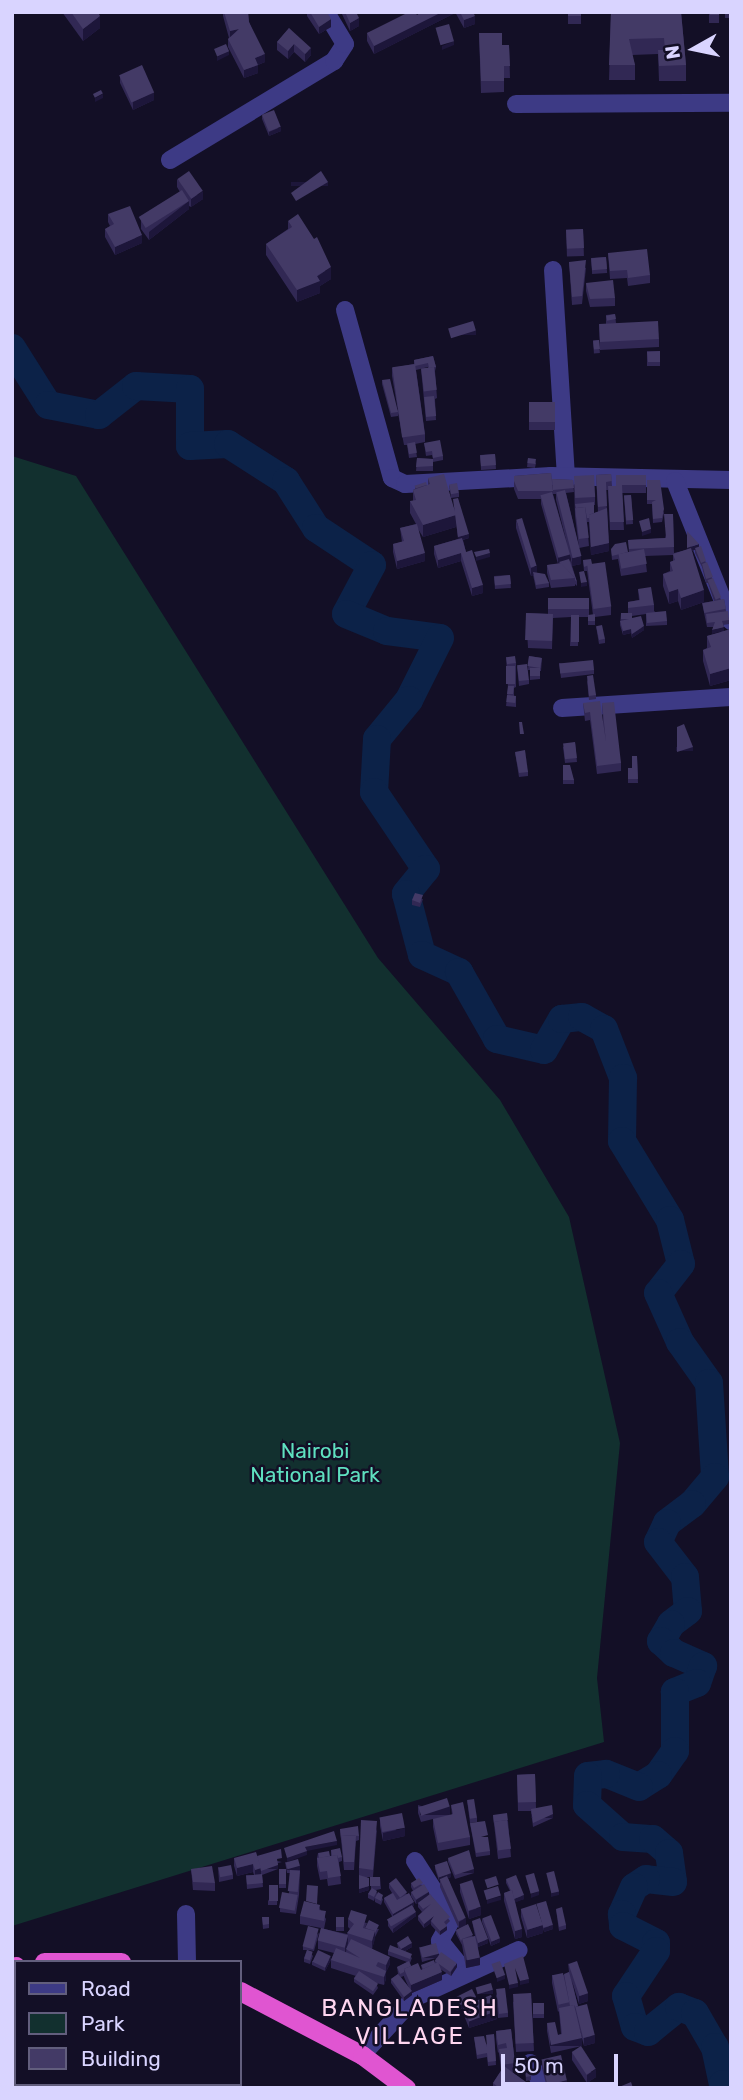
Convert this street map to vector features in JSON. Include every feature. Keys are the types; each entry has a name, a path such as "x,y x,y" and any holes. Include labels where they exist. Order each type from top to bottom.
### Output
{"highway":[{"path":"242,1992 362,2055 406,2088"}],"street":[{"path":"170,160 334,61 345,44 326,12"},
{"path":"516,104 731,103"},
{"path":"553,270 566,477"},
{"path":"345,310 393,478 405,484 566,477 731,480"},
{"path":"675,481 731,621"},
{"path":"562,708 731,697"},
{"path":"415,1861 452,1919 440,1941 465,1972"},
{"path":"186,1914 187,1960"},
{"path":"362,2055 414,1998 465,1972 519,1950"},
{"path":"530,2063 544,2088"}],"green space":[{"name":"Nairobi National Park","path":"12,456 76,476 378,958 500,1100 569,1217 620,1443 597,1678 604,1742 12,1926"}],"building":[{"path":"71,12 98,12 100,16 83,29"},
{"path":"224,12 248,12 249,22 265,54 255,58 258,65 244,70 228,39 239,29 230,31"},
{"path":"310,12 327,12 331,19 319,27"},
{"path":"345,12 356,12 359,18 350,23"},
{"path":"409,12 415,12 417,15 421,12 442,12 374,46 367,33"},
{"path":"460,12 473,12 475,16 464,20"},
{"path":"568,12 581,12 581,16 568,16"},
{"path":"611,12 681,12 686,65 659,66 658,50 665,50 664,38 629,39 635,65 609,65"},
{"path":"449,24 454,41 441,45 436,28"},
{"path":"289,28 311,48 305,54 294,44 288,51 277,42"},
{"path":"479,33 502,33 502,45 509,45 510,66 504,66 504,81 481,81"},
{"path":"226,44 229,51 217,56 214,49"},
{"path":"142,65 154,92 131,103 119,75"},
{"path":"101,90 103,94 95,98 93,94"},
{"path":"274,110 281,127 269,132 262,115"},
{"path":"189,171 203,191 191,199 178,179"},
{"path":"321,171 328,182 296,201 291,193"},
{"path":"182,190 189,201 146,228 139,217"},
{"path":"130,206 142,235 115,247 105,229 114,224 108,214"},
{"path":"298,214 314,239 317,237 331,267 317,276 320,281 297,290 266,244 292,227 288,221"},
{"path":"583,229 584,248 567,249 566,230"},
{"path":"647,249 650,275 628,278 627,270 610,271 608,253"},
{"path":"606,257 607,269 592,270 591,258"},
{"path":"586,260 582,296 572,297 569,262"},
{"path":"613,280 615,298 590,299 586,283"},
{"path":"615,314 616,319 607,321 606,316"},
{"path":"473,321 476,331 451,338 448,329"},
{"path":"658,321 659,339 600,342 599,324"},
{"path":"599,340 600,349 594,350 593,341"},
{"path":"660,351 660,362 648,362 647,352"},
{"path":"433,356 436,367 429,368 428,363 415,366 414,360"},
{"path":"415,364 425,434 402,438 392,367"},
{"path":"434,367 437,390 424,391 421,369"},
{"path":"390,379 398,412 391,413 382,380"},
{"path":"434,396 436,416 426,417 424,397"},
{"path":"529,402 555,402 555,422 529,422"},
{"path":"440,440 443,456 433,458 432,451 426,452 424,443"},
{"path":"415,442 417,453 409,454 407,443"},
{"path":"495,454 496,465 481,466 480,455"},
{"path":"417,458 433,459 433,466 416,467"},
{"path":"528,458 536,459 535,464 527,463"},
{"path":"551,473 553,491 518,491 514,481 514,476"},
{"path":"444,474 456,515 423,525 410,501 416,500 413,490 430,484 428,478"},
{"path":"611,474 612,481 606,482 607,506 598,507 596,475"},
{"path":"594,475 595,497 575,498 574,476"},
{"path":"616,475 646,475 646,485 622,485 624,522 610,522 608,486 616,486"},
{"path":"552,479 573,480 574,488 553,490"},
{"path":"647,480 660,480 664,509 662,518 653,519 652,502 656,500 647,500"},
{"path":"426,482 427,485 416,489 415,486"},
{"path":"457,483 459,493 451,494 449,485"},
{"path":"565,490 581,556 573,558 556,492"},
{"path":"552,492 570,554 558,558 540,495"},
{"path":"631,495 633,520 626,521 624,496"},
{"path":"458,498 469,534 458,537 453,499"},
{"path":"594,502 594,513 589,515 589,518 585,507 576,508 575,504"},
{"path":"585,507 589,538 579,539 575,508"},
{"path":"607,508 609,543 591,547 589,515"},
{"path":"664,514 673,514 674,547 629,549 628,540 666,538"},
{"path":"522,518 537,566 531,568 516,520"},
{"path":"649,518 651,529 642,532 639,521"},
{"path":"417,524 425,553 397,561 393,544 404,541 400,528"},
{"path":"687,531 699,544 687,548"},
{"path":"462,538 466,552 472,550 483,585 472,588 461,553 438,560 434,546"},
{"path":"626,542 628,552 612,556 611,549 615,544"},
{"path":"701,546 706,561 701,563 695,548"},
{"path":"691,548 704,590 681,598 678,589 669,592 663,574 673,571 670,562 675,560 673,554"},
{"path":"489,549 490,553 476,557 474,552"},
{"path":"644,549 647,564 621,569 618,554"},
{"path":"569,559 577,582 559,562"},
{"path":"591,559 592,564 584,567 583,560"},
{"path":"605,562 611,607 593,609 587,565"},
{"path":"707,562 713,577 706,579 702,564"},
{"path":"561,563 575,578 551,580 547,565"},
{"path":"584,571 587,582 581,583 579,572"},
{"path":"533,572 545,574 549,583 536,585"},
{"path":"510,575 511,584 495,586 494,577"},
{"path":"713,578 721,597 716,600 707,580"},
{"path":"651,587 654,605 628,608 628,602 640,600 638,589"},
{"path":"548,598 589,598 589,609 548,609"},
{"path":"724,599 726,609 704,613 702,603"},
{"path":"666,611 667,621 647,623 646,613"},
{"path":"728,611 729,620 722,621 724,627 712,630 715,622 707,623 706,614"},
{"path":"526,613 553,614 552,641 525,640"},
{"path":"621,613 632,613 632,618 641,616 644,626 632,634 631,629 623,631 620,621 629,619 621,619"},
{"path":"595,614 595,621 588,621 588,615"},
{"path":"571,615 579,615 579,642 571,642"},
{"path":"602,625 605,639 599,640 596,626"},
{"path":"731,629 731,668 710,674 703,650 711,647 707,636"},
{"path":"515,656 516,663 507,664 506,657"},
{"path":"529,656 542,658 540,668 527,666"},
{"path":"593,660 594,670 560,673 559,664"},
{"path":"527,664 529,680 519,681 517,665"},
{"path":"506,666 515,666 515,684 506,684"},
{"path":"530,668 540,668 540,676 530,676"},
{"path":"593,675 596,695 589,696 587,676"},
{"path":"508,686 514,686 513,694 507,694"},
{"path":"507,695 516,696 515,703 506,702"},
{"path":"600,701 606,742 602,703 614,702 621,763 597,766 590,712 585,713 583,703"},
{"path":"519,722 522,722 524,734 520,734"},
{"path":"684,724 693,747 677,752 677,727"},
{"path":"575,742 577,758 565,759 563,743"},
{"path":"525,750 528,772 519,773 515,752"},
{"path":"632,756 637,756 638,779 628,779"},
{"path":"563,765 570,765 574,780 563,780"},
{"path":"415,893 423,895 420,903 412,900"},
{"path":"535,1774 536,1802 518,1803 517,1775"},
{"path":"447,1798 450,1807 421,1816 418,1807"},
{"path":"474,1799 477,1818 470,1819 467,1800"},
{"path":"463,1802 470,1837 438,1843 433,1819 453,1814 451,1805"},
{"path":"552,1805 553,1814 533,1823 531,1809"},
{"path":"402,1813 405,1828 382,1832 379,1817"},
{"path":"507,1813 508,1821 494,1824 493,1815"},
{"path":"361,1820 377,1821 373,1870 359,1868"},
{"path":"507,1820 511,1849 498,1851 494,1822"},
{"path":"485,1821 488,1835 481,1837 488,1837 490,1851 476,1853 470,1823"},
{"path":"358,1826 359,1836 341,1835 341,1839 340,1829"},
{"path":"334,1831 337,1841 305,1847 307,1851 287,1858 284,1848"},
{"path":"341,1835 356,1836 354,1862 344,1862"},
{"path":"340,1848 342,1857 332,1856 331,1850"},
{"path":"281,1849 282,1858 277,1859 278,1865 261,1871 257,1856"},
{"path":"469,1850 474,1869 455,1875 448,1858"},
{"path":"329,1851 330,1856 319,1858 318,1853"},
{"path":"256,1852 261,1868 255,1870 253,1864 237,1868 234,1858"},
{"path":"337,1855 341,1876 328,1878 327,1871 320,1872 317,1858"},
{"path":"298,1859 300,1866 287,1869 286,1863"},
{"path":"447,1861 451,1873 439,1877 435,1865"},
{"path":"231,1865 233,1875 220,1877 218,1867"},
{"path":"212,1866 215,1883 193,1882 191,1869"},
{"path":"279,1869 286,1869 286,1884 279,1884"},
{"path":"290,1870 300,1871 298,1892 288,1891"},
{"path":"554,1871 559,1891 551,1893 546,1873"},
{"path":"534,1873 539,1891 531,1894 525,1875"},
{"path":"262,1874 263,1883 247,1885 246,1876"},
{"path":"359,1875 369,1878 369,1886 359,1889"},
{"path":"516,1875 524,1895 514,1899 506,1879"},
{"path":"447,1876 466,1918 458,1921 440,1879"},
{"path":"496,1876 499,1885 487,1888 485,1880"},
{"path":"370,1877 380,1877 380,1886 370,1886"},
{"path":"396,1878 407,1892 400,1898 389,1884"},
{"path":"419,1878 423,1883 414,1888 411,1883"},
{"path":"472,1880 481,1907 468,1911 460,1884"},
{"path":"424,1884 429,1892 416,1900 411,1892"},
{"path":"269,1885 278,1885 278,1901 269,1901"},
{"path":"307,1885 318,1886 317,1904 306,1901"},
{"path":"498,1886 501,1896 487,1900 484,1890"},
{"path":"372,1888 377,1891 374,1897 368,1894"},
{"path":"512,1890 522,1929 515,1931 504,1893"},
{"path":"282,1892 298,1895 295,1911 279,1908"},
{"path":"378,1892 383,1895 381,1901 375,1898"},
{"path":"393,1893 397,1900 409,1893 414,1902 393,1914 384,1898"},
{"path":"430,1894 450,1917 444,1922 447,1926 440,1931 431,1921 434,1916 424,1924 418,1916 431,1904 423,1909 418,1903"},
{"path":"304,1901 320,1905 319,1910 326,1911 324,1921 300,1916"},
{"path":"546,1901 553,1925 543,1928 536,1904"},
{"path":"536,1904 543,1925 528,1930 521,1909"},
{"path":"412,1905 416,1912 391,1926 387,1920"},
{"path":"562,1907 566,1925 559,1927 556,1909"},
{"path":"351,1910 367,1915 363,1928 375,1931 372,1941 347,1933 354,1924 348,1919"},
{"path":"491,1915 500,1938 492,1942 483,1918"},
{"path":"262,1917 269,1917 269,1924 263,1925"},
{"path":"336,1917 344,1917 344,1927 336,1927"},
{"path":"480,1918 488,1939 478,1943 472,1921"},
{"path":"369,1920 379,1925 375,1933 365,1928"},
{"path":"468,1924 473,1935 461,1941 456,1930"},
{"path":"308,1926 319,1929 313,1949 303,1946"},
{"path":"321,1928 348,1935 345,1948 318,1941"},
{"path":"408,1936 412,1943 401,1949 397,1943"},
{"path":"475,1936 480,1957 467,1960 462,1939"},
{"path":"351,1939 390,1957 386,1965 378,1962 376,1966 386,1971 384,1977 331,1960 336,1948 360,1958 346,1949"},
{"path":"436,1943 439,1954 422,1958 420,1947"},
{"path":"390,1945 412,1954 410,1959 388,1951"},
{"path":"307,1950 313,1952 310,1960 304,1959"},
{"path":"318,1950 331,1956 325,1968 313,1962"},
{"path":"441,1952 457,1963 450,1972 435,1961"},
{"path":"523,1956 529,1979 520,1981 515,1968 518,1983 509,1985 504,1964"},
{"path":"434,1960 435,1964 423,1969 421,1965"},
{"path":"409,1961 411,1966 400,1974 397,1967"},
{"path":"500,1961 505,1975 497,1978 492,1964"},
{"path":"577,1961 588,1993 580,1996 568,1964"},
{"path":"438,1962 442,1972 411,1985 404,1969 418,1963 421,1970"},
{"path":"359,1971 378,1984 373,1991 354,1978"},
{"path":"569,1972 578,2006 575,2007 570,2006 564,1974"},
{"path":"563,1973 569,2002 558,2005 552,1975"},
{"path":"398,1974 412,1991 404,1997 391,1979"},
{"path":"491,1983 493,1990 478,1994 476,1987"},
{"path":"505,1988 508,2013 499,2014 496,1989"},
{"path":"472,1989 476,1997 457,2007 453,1999"},
{"path":"531,1993 534,2043 516,2044 513,1994"},
{"path":"491,1995 497,2011 469,2022 463,2006"},
{"path":"533,2003 544,2003 544,2014 533,2014"},
{"path":"587,2004 595,2035 583,2038 575,2007"},
{"path":"574,2005 582,2038 551,2045 547,2023 555,2022 558,2035 562,2034 559,2008"},
{"path":"511,2029 515,2063 501,2065 499,2049 507,2048 506,2043 498,2045 496,2031"},
{"path":"494,2034 496,2061 488,2062 487,2053 477,2055 474,2037 484,2036 487,2047 486,2035"},
{"path":"581,2046 596,2069 586,2075 572,2052"},
{"path":"561,2055 567,2080 547,2085 542,2059"},
{"path":"504,2066 534,2088 499,2088 493,2083"},
{"path":"529,2066 531,2076 526,2077 525,2067"},
{"path":"631,2082 633,2088 619,2088 619,2087"},
{"path":"580,2084 581,2088 562,2088"}],"waterway":[{"path":"12,348 48,405 99,415 136,386 190,389 190,446 228,444 286,481 316,528 372,565 346,614 387,631 440,638 409,700 377,739 374,792 426,869 406,894 422,955 459,972 497,1039 544,1050 562,1019 582,1017 604,1029 623,1078 622,1141 670,1220 681,1264 658,1293 680,1342 709,1383 715,1477 692,1504 667,1523 658,1542 685,1577 688,1611 671,1624 661,1641 674,1653 703,1666 697,1683 675,1692 675,1751 658,1775 639,1787 606,1774 588,1776 587,1805 623,1837 653,1839 669,1853 673,1882 646,1879 634,1887 622,1914 623,1926 656,1943 656,1951 626,1996 635,2027 648,2032 679,2007 695,2013 715,2047 723,2084 731,2087"}],"district":[{"name":"BANGLADESH VILLAGE","path":"410,2023"}]}
